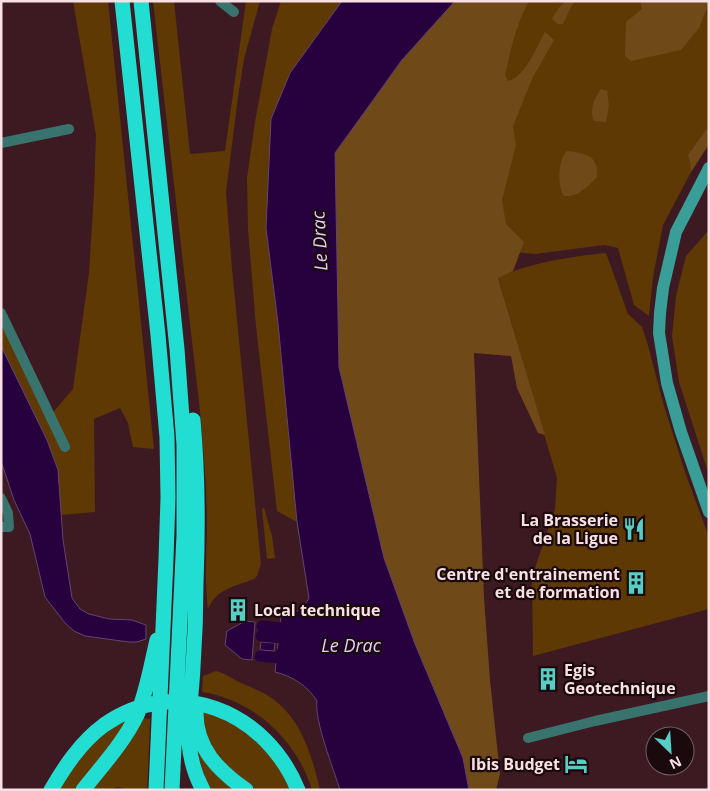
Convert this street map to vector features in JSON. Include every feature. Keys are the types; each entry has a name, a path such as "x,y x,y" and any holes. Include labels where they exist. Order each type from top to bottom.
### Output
{"highway":[{"path":"122,1 164,395 168,498 164,664 156,790"},
{"path":"141,1 162,197 171,215 194,439 198,522 188,610 196,689 196,721 201,739 214,763 246,790"},
{"path":"83,790 119,745 136,716 145,692 164,664 188,610"},
{"path":"164,664 172,790"},
{"path":"193,668 188,724 189,750 193,769 203,790"},
{"path":"51,790 63,770 84,744 105,725 127,713 150,705 184,702 210,706 246,723 266,740 287,766 298,790"}],"main road":[{"path":"709,168 676,232 663,288 660,333 666,383 709,512"}],"street":[{"path":"220,1 234,12"},
{"path":"1,143 69,130"},
{"path":"1,313 64,447"},
{"path":"1,498 8,513 5,527"},
{"path":"528,738 709,696"}],"shaded area":[{"path":"73,1 108,1 154,449 133,447 128,423 120,408 94,419 95,512 61,515 58,470 47,440 1,346 1,319 50,416 73,389 89,273 94,193 96,135"},
{"path":"153,1 174,1 190,154 225,151 246,1 260,1 244,59 226,192 261,564 254,579 221,592 208,609 205,465"},
{"path":"281,1 342,1 290,73 266,228 278,323 297,522 277,511 256,326 248,229 247,178 255,122 272,29"},
{"path":"455,1 529,1 517,28 512,46 505,75 508,81 514,79 525,68 545,32 554,40 532,79 513,126 516,145 502,200 506,224 524,242 513,271 498,278 545,435 538,433 517,388 511,356 474,353 484,598 500,774 496,790 469,790 463,758 415,644 384,558 339,367 335,153 402,60"},
{"path":"513,1 709,1 709,144 691,172 663,225 653,277 649,316 634,305 618,248 604,245 535,254 509,249 486,154"},
{"path":"565,1 576,1 572,5 563,24 558,24 552,19"},
{"path":"640,1 709,1 709,3 699,28 681,50 631,61 625,56 626,22 642,9"},
{"path":"601,89 607,91 609,106 606,122 594,121 592,113 596,97"},
{"path":"709,126 709,144 691,172 688,155"},
{"path":"567,151 590,157 596,164 597,177 578,193 564,196 560,186 560,166"},
{"path":"709,230 709,475 679,382 672,336 676,296 686,256"},
{"path":"606,253 628,314 642,327 686,475 709,537 709,609 533,656 532,577 555,509 557,478 498,277 525,267 551,261"},
{"path":"264,508 272,536 275,558 267,559 262,509"},
{"path":"216,671 265,694 287,712 306,743 320,790 312,790 296,755 271,725 256,713 239,704 221,696 202,692 203,676"},
{"path":"201,710 224,717 263,743 293,790 257,790 241,779 221,761 207,739"},
{"path":"131,716 123,729 74,790 56,790 97,736"},
{"path":"143,718 150,719 147,790 129,790 118,787 107,790 90,790 133,737"},
{"path":"196,742 237,790 211,790 198,755"}],"water":[{"name":"Le Drac","path":"342,1 455,1 402,60 335,153 339,367 384,558 415,644 463,758 469,790 340,790 321,732 317,701 299,682 275,672 281,616 298,611 309,598 297,522 278,323 266,228 271,119 290,73"},
{"path":"1,346 47,440 58,470 63,540 72,598 80,609 89,614 109,619 132,620 146,625 146,639 129,642 85,636 74,631 65,623 45,597 30,534 14,500 1,461"},
{"path":"245,621 255,622 252,660 242,659 225,645 227,631"},
{"path":"262,622 277,624 276,632 262,630"},
{"path":"262,632 276,633 275,641 261,640"},
{"path":"261,642 275,643 274,651 260,650"},
{"path":"260,652 274,653 274,661 259,660"}],"waterway":[{"path":"260,656 279,658 286,644 283,628 262,626"},
{"path":"261,636 282,638 291,647"}],"place":[{"name":"La Brasserie de la Ligue","path":"634,529"},
{"name":"Centre d'entrainement et de formation","path":"636,583"},
{"name":"Local technique","path":"238,610"},
{"name":"Egis Geotechnique","path":"548,679"},
{"name":"Ibis Budget","path":"576,764"}]}
